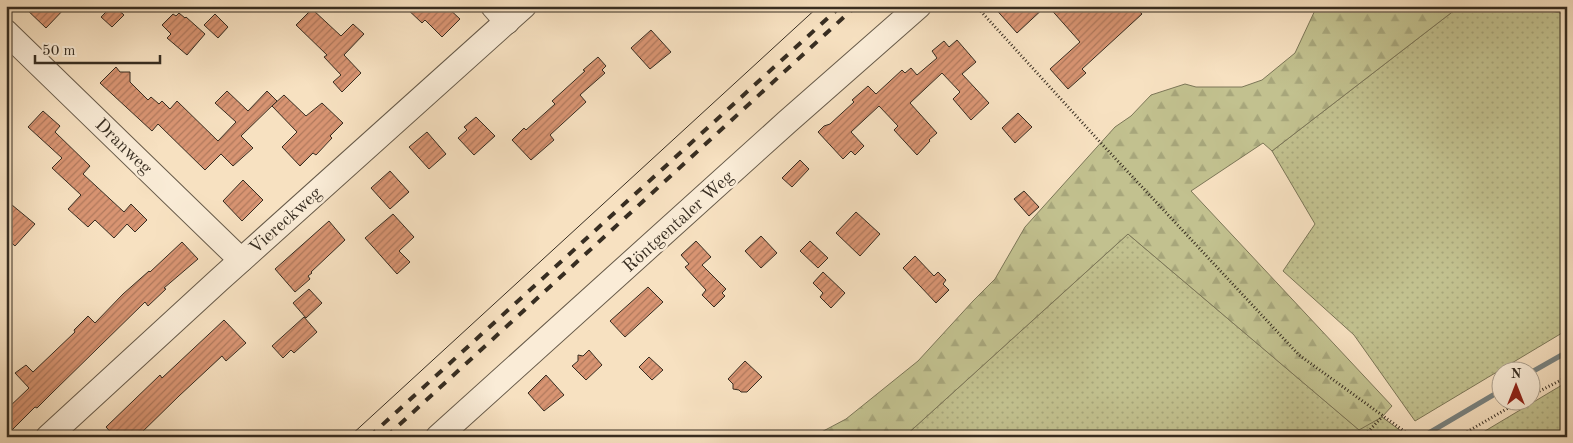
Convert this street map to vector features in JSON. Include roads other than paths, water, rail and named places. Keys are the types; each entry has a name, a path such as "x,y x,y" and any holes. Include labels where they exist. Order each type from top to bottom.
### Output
{"street":[{"name":"Röntgentaler Weg","path":"438,437 787,122 919,6"},
{"name":"Viereckweg","path":"48,437 508,11"},
{"name":"Dranweg","path":"6,32 241,260"}],"waterway":[{"path":"1540,367 1567,352"},
{"path":"1422,437 1490,397"}],"tram line":[{"path":"349,437 819,6"}],"railway":[{"path":"369,437 841,6"},
{"path":"386,437 856,6"}]}
